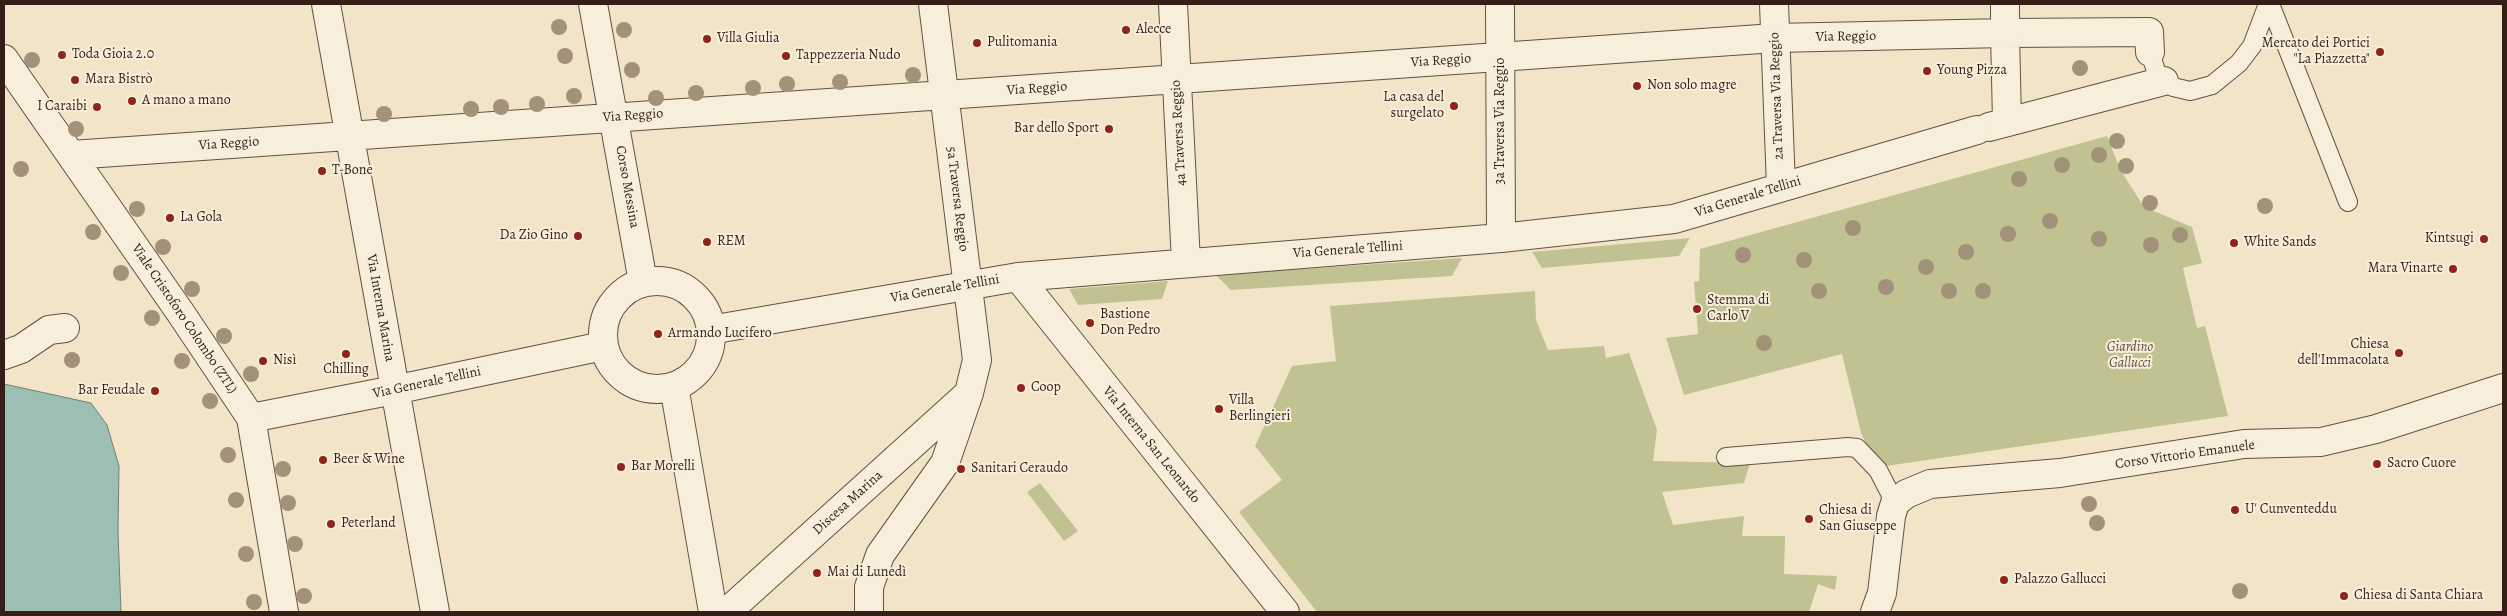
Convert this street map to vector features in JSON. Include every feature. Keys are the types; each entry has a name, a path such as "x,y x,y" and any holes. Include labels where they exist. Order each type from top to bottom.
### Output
{"street":[{"name":"Via Interna Marina","path":"326,4 435,612"},
{"name":"Corso Messina","path":"593,4 643,282"},
{"name":"5a Traversa Reggio","path":"869,612 869,587 880,555 945,463 969,393 977,360 933,4"},
{"name":"4a Traversa Reggio","path":"1173,4 1186,262"},
{"name":"3a Traversa Via Reggio","path":"1500,4 1501,238"},
{"name":"2a Traversa Via Reggio","path":"1774,4 1780,187"},
{"path":"2005,4 2007,122"},
{"name":"Via Reggio","path":"70,155 1775,38 2148,32 2150,52"},
{"name":"Viale Cristoforo Colombo (ZTL)","path":"4,59 250,418 284,612"},
{"name":"Via Generale Tellini","path":"710,330 1018,277 1501,238 1674,219 1977,130 2164,81"},
{"name":"Via Interna San Leonardo","path":"1018,277 1285,612"},
{"path":"654,280 682,286 700,301 708,318 710,330 710,342 703,362 685,381 674,386 648,388 631,382 614,368 603,346 602,334 606,315 616,298 632,286 654,280"},
{"path":"4,355 21,349 49,330 65,328"},
{"name":"Via Generale Tellini","path":"250,418 603,346"},
{"path":"674,386 713,612"},
{"name":"Corso Vittorio Emanuele","path":"1895,503 1906,494 1930,484 2060,473 2244,444 2321,442 2376,428 2503,388"},
{"name":"Discesa Marina","path":"727,612 969,393"},
{"path":"1874,612 1882,593 1890,516 1895,503"}],"lane":[{"path":"2150,52 2156,71 2164,81 2173,87 2190,91 2212,85 2226,76 2252,46 2269,4"},
{"path":"2269,4 2348,202"},
{"path":"1726,457 1848,446 1856,448 1878,470 1895,503"}],"green space":[{"name":"Giardino Gallucci","path":"2107,136 2121,171 2144,207 2192,227 2202,263 2183,268 2197,328 2205,326 2228,416 1886,466 1868,448 1861,433 1842,354 1684,395 1666,338 1698,334 1694,282 1699,281 1700,249"},
{"path":"1690,238 1679,256 1542,268 1532,252"},
{"path":"1462,258 1452,276 1231,290 1216,275"},
{"path":"1168,281 1162,299 1078,305 1069,289"},
{"path":"1535,291 1536,320 1548,350 1604,346 1606,358 1629,353 1657,430 1653,461 1750,463 1744,483 1662,492 1673,525 1744,516 1742,536 1785,536 1784,574 1837,576 1835,590 1818,584 1809,612 1317,612 1239,512 1282,480 1255,446 1292,366 1336,361 1330,306"},
{"path":"1040,483 1078,531 1064,541 1027,492"}],"water":[{"path":"4,384 91,403 107,425 119,466 118,532 121,612 4,612"}],"place":[{"name":"Alecce","path":"1126,30"},
{"name":"Villa Giulia","path":"707,39"},
{"name":"Pulitomania","path":"977,43"},
{"name":"Mercato dei Portici \"La Piazzetta\"","path":"2380,52"},
{"name":"Toda Gioia 2.0","path":"62,55"},
{"name":"Tappezzeria Nudo","path":"786,56"},
{"name":"Young Pizza","path":"1927,71"},
{"name":"Mara Bistrò","path":"75,80"},
{"name":"Non solo magre","path":"1637,86"},
{"name":"A mano a mano","path":"132,101"},
{"name":"La casa del surgelato","path":"1454,106"},
{"name":"I Caraibi","path":"97,107"},
{"name":"Bar dello Sport","path":"1109,129"},
{"name":"T-Bone","path":"322,171"},
{"name":"La Gola","path":"170,218"},
{"name":"Da Zio Gino","path":"578,236"},
{"name":"Kintsugi","path":"2484,239"},
{"name":"REM","path":"707,242"},
{"name":"White Sands","path":"2234,243"},
{"name":"Mara Vinarte","path":"2453,269"},
{"name":"Stemma di Carlo V","path":"1697,309"},
{"name":"Bastione Don Pedro","path":"1090,323"},
{"name":"Armando Lucifero","path":"658,334"},
{"name":"Chiesa dell'Immacolata","path":"2399,353"},
{"name":"Chilling","path":"346,354"},
{"name":"Nisì","path":"263,361"},
{"name":"Coop","path":"1021,388"},
{"name":"Bar Feudale","path":"155,391"},
{"name":"Villa Berlingieri","path":"1219,409"},
{"name":"Beer & Wine","path":"323,460"},
{"name":"Sacro Cuore","path":"2377,464"},
{"name":"Bar Morelli","path":"621,467"},
{"name":"Sanitari Ceraudo","path":"961,469"},
{"name":"U' Cunventeddu","path":"2235,510"},
{"name":"Chiesa di San Giuseppe","path":"1809,519"},
{"name":"Peterland","path":"331,524"},
{"name":"Mai di Lunedì","path":"817,573"},
{"name":"Palazzo Gallucci","path":"2004,580"},
{"name":"Chiesa di Santa Chiara","path":"2344,596"}]}
